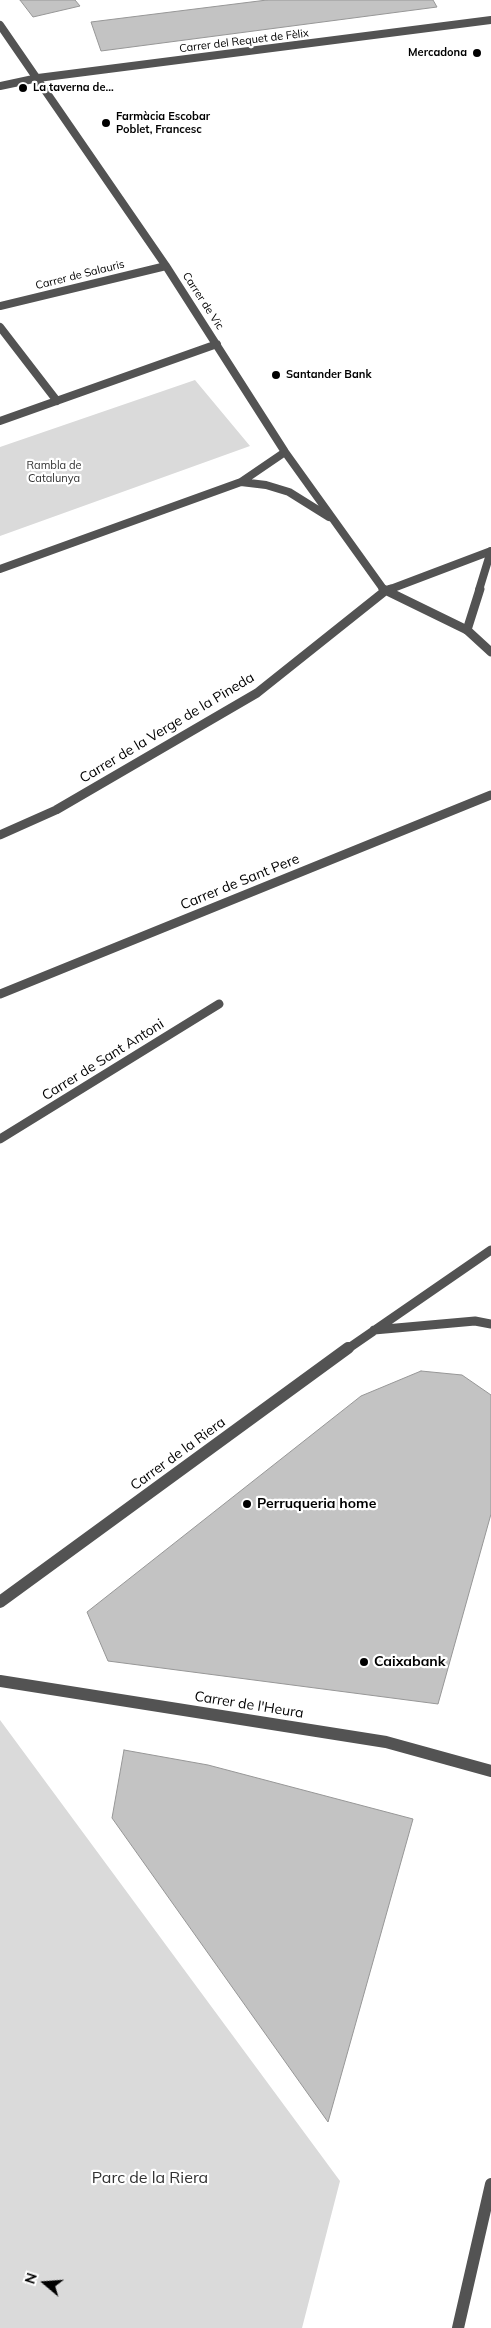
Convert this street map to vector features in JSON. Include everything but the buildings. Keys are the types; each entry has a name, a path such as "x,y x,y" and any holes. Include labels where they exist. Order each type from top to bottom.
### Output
{"street":[{"name":"Carrer del Requet de Fèlix","path":"0,86 38,78 491,20"},
{"name":"Carrer de Vic","path":"0,25 166,266 285,452 385,591"},
{"name":"Carrer de Salauris","path":"0,306 166,266"},
{"path":"0,328 57,401"},
{"path":"0,421 217,344"},
{"path":"0,569 241,482 285,452"},
{"path":"241,482 266,485 289,492 334,521"},
{"path":"467,630 491,551"},
{"name":"Carrer de la Verge de la Pineda","path":"0,835 56,810 257,693 385,591 491,551"},
{"path":"385,591 467,630 491,652"},
{"name":"Carrer de Sant Pere","path":"0,994 491,795"},
{"name":"Carrer de Sant Antoni","path":"0,1139 220,1004"},
{"name":"Carrer de la Riera","path":"0,1602 373,1330 491,1250"},
{"path":"373,1330 475,1321 491,1324"},
{"name":"Carrer de l'Heura","path":"0,1681 386,1742 491,1771"},
{"path":"458,2328 491,2184"}],"green space":[{"name":"Rambla de Catalunya","path":"195,380 250,446 0,536 0,447"},
{"name":"Parc de la Riera","path":"0,1720 340,2181 302,2328 0,2328"}],"place":[{"name":"Mercadona","path":"477,53"},
{"name":"La taverna de...","path":"23,88"},
{"name":"Farmàcia Escobar Poblet, Francesc","path":"106,123"},
{"name":"Santander Bank","path":"276,375"},
{"name":"Perruqueria home","path":"247,1504"},
{"name":"Caixabank","path":"364,1662"}]}
